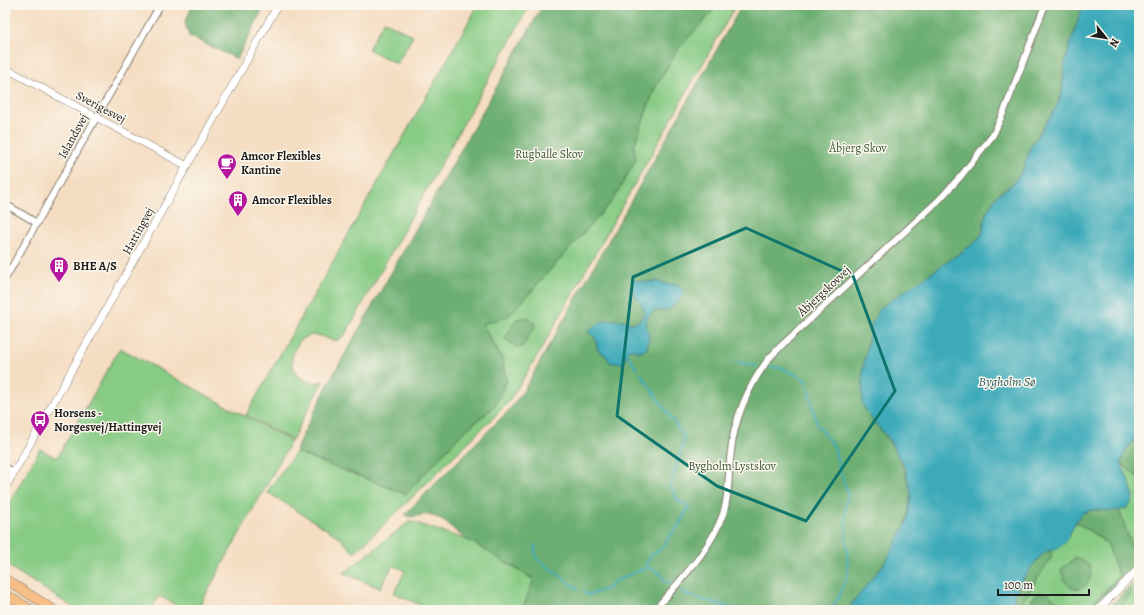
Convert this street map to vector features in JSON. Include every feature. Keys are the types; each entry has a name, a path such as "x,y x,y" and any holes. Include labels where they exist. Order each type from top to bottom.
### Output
{"main road":[{"path":"5,579 54,610"},
{"path":"5,594 32,610"}],"street":[{"name":"Islandsvej","path":"5,279 160,5"},
{"name":"Hattingvej","path":"5,488 278,5"},
{"name":"Åbjergskovvej","path":"656,610 695,563 717,531 724,513 726,502 734,432 754,381 766,363 781,346 938,200 961,176 993,135 1005,110 1045,5"},
{"name":"Sverigesvej","path":"5,68 187,166"},
{"path":"5,204 37,223"},
{"path":"5,467 14,472"},
{"path":"1098,610 1139,568"}],"highlighted area":[{"path":"746,228 853,276 895,391 806,521 717,486 617,416 633,277"}],"green space":[{"path":"193,5 265,5 237,59 189,36 185,22"},
{"path":"478,5 530,5 345,335 338,340 331,340 322,336 311,335 300,340 293,352 292,363 295,373 304,380 314,383 323,381 292,440 246,415"},
{"name":"Rugballe Skov","path":"543,5 718,5 678,49 654,90 634,146 636,160 613,200 509,316 482,324 502,359 507,381 494,407 462,433 406,494 296,452 299,442 332,377"},
{"path":"718,5 736,5 535,360 507,404 354,553 339,537 267,492 296,452 406,494 462,433 494,407 502,358 482,324 509,316 613,200 635,160 634,146 654,90 678,49"},
{"path":"742,5 1083,5 1065,61 1062,92 1057,106 1031,146 1023,169 1014,183 997,195 986,213 982,234 973,244 870,417 888,440 902,464 911,493 910,510 905,526 889,556 847,610 522,610 534,579 460,535 445,521 429,514 408,517 405,514 510,409 524,390","holes":["633,280 648,282 656,281 666,284 677,284 679,301 668,309 654,311 647,318 646,325 649,336 647,348 640,352 632,349 627,350 626,360 611,362 598,350 595,337 589,330 603,321 624,320 635,323 641,319 645,312 641,302 634,294"]},
{"path":"384,21 413,36 397,64 368,49"},
{"path":"528,317 534,323 535,327 522,347 516,347 505,339 516,319"},
{"path":"120,348 291,441 197,610 186,610 159,596 151,610 77,610 5,564 5,510 40,449 57,458"},
{"path":"1139,434 1139,478 1121,463 1125,452"},
{"path":"1121,463 1139,478 1139,559 1137,561 1119,510 1128,507 1134,495"},
{"path":"1092,510 1119,510 1137,561 1131,570 1092,610 1086,610 1119,576 1108,545 1076,522 1084,512"},
{"path":"410,521 473,542 534,580 522,610 431,610 394,593 405,571 393,565 380,588 344,573"},
{"path":"1076,522 1108,545 1119,576 1086,610 1010,610 1044,553 1056,548 1064,542"},
{"path":"1052,550 1051,558 1017,610 1010,610 1017,588 1031,567 1044,553"},
{"path":"1075,557 1090,566 1091,573 1086,585 1078,589 1068,585 1061,570"},
{"path":"1139,578 1139,610 1120,610 1121,606 1130,595 1129,587"},
{"path":"1129,587 1131,595 1121,606 1120,610 1107,610"},
{"path":"1036,593 1048,593 1059,602 1061,610 1031,610 1028,607"}],"water":[{"name":"Bygholm Sø","path":"1083,5 1139,5 1139,433 1125,452 1121,463 1132,489 1133,494 1131,503 1122,510 1091,510 1082,514 1076,521 1065,542 1057,548 1044,553 1033,565 1019,586 1010,610 847,610 886,561 907,522 911,494 905,468 888,438 870,417 862,403 863,368 871,325 880,308 973,244 982,234 986,213 997,195 1014,183 1023,169 1031,146 1057,106 1062,92 1065,61"},
{"path":"633,280 677,284 682,288 683,293 679,301 668,310 654,311 647,318 646,325 649,336 647,349 640,352 632,349 627,350 624,363 611,363 605,355 598,350 595,337 589,333 589,330 603,321 624,320 635,323 641,319 645,312 633,292"}],"waterway":[{"path":"626,352 637,369"},
{"path":"736,362 757,366"},
{"path":"769,367 782,368 806,380 817,424 834,447 848,493 845,510 848,573 839,597 830,610"},
{"path":"641,374 685,438 670,486 679,502 689,506 678,527 671,534 662,548 652,554 646,564 647,567 660,573 664,580 670,583"},
{"path":"535,545 536,558 578,589"},
{"path":"583,592 588,595 607,589 615,581 647,567"},
{"path":"680,590 689,596 740,610"}],"place":[{"name":"Amcor Flexibles Kantine","path":"227,180"},
{"name":"Amcor Flexibles","path":"238,217"},
{"name":"BHE A/S","path":"59,283"},
{"name":"Horsens - Norgesvej/Hattingvej","path":"40,437"}],"park label":[{"name":"Åbjerg Skov","path":"858,148"},
{"name":"Bygholm Lystskov","path":"732,466"}]}
